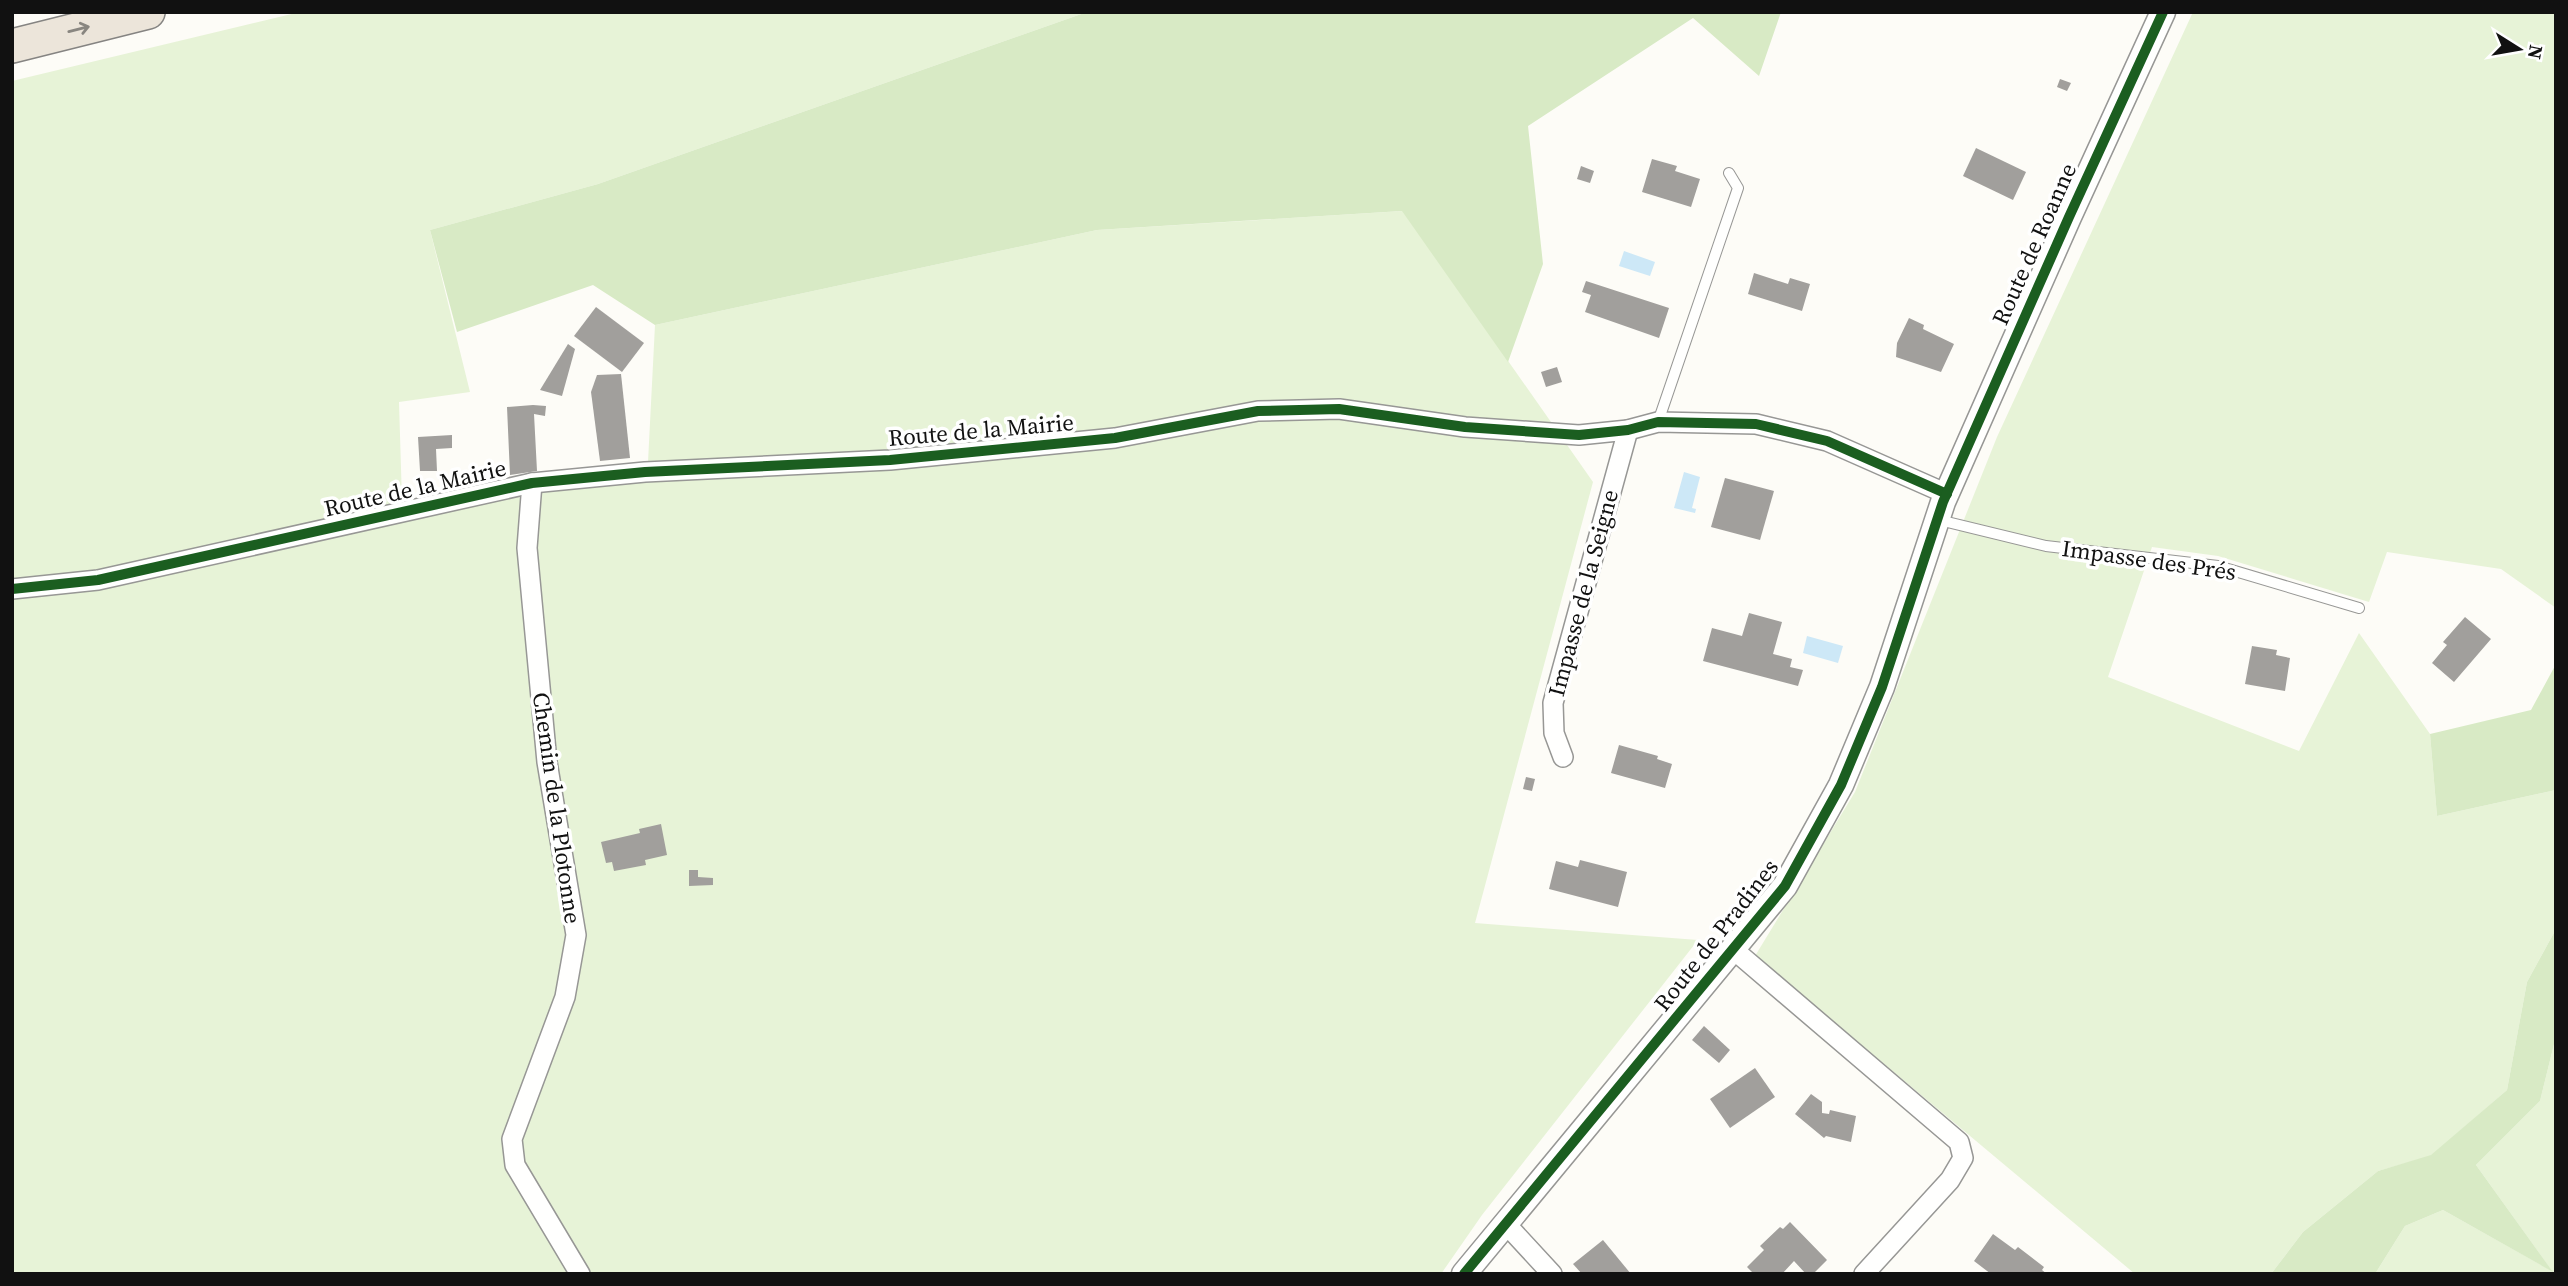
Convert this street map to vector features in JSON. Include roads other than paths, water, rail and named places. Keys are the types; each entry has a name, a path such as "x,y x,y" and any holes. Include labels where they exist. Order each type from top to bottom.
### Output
{"highway":[{"path":"12,46 148,12"}],"street":[{"name":"Route de Roanne","path":"1947,494 2163,12"},
{"name":"Route de la Mairie","path":"12,589 99,580 532,483 645,472 890,460 1101,439 1258,411 1339,409 1465,427 1578,435 1628,430 1658,422 1756,424 1815,438 1947,494"},
{"name":"Impasse de la Seigne","path":"1563,757 1555,733 1553,703 1628,430"},
{"name":"Chemin de la Plotonne","path":"532,483 527,548 547,762 576,935 565,998 512,1139 515,1165 580,1274"},
{"name":"Route de Pradines","path":"1464,1274 1785,886 1841,785 1882,687 1947,494"},
{"path":"1734,950 1959,1142 1963,1158 1950,1180 1864,1274"},
{"path":"1506,1223 1552,1274"}],"lane":[{"path":"1658,422 1738,188 1729,173"},
{"name":"Impasse des Prés","path":"1937,520 2046,546 2218,566 2359,608"}],"water":[{"path":"1624,251 1655,262 1650,276 1619,266"},
{"path":"1684,472 1700,477 1692,508 1696,509 1695,513 1674,508"},
{"path":"1807,636 1843,646 1838,663 1803,653"}]}
